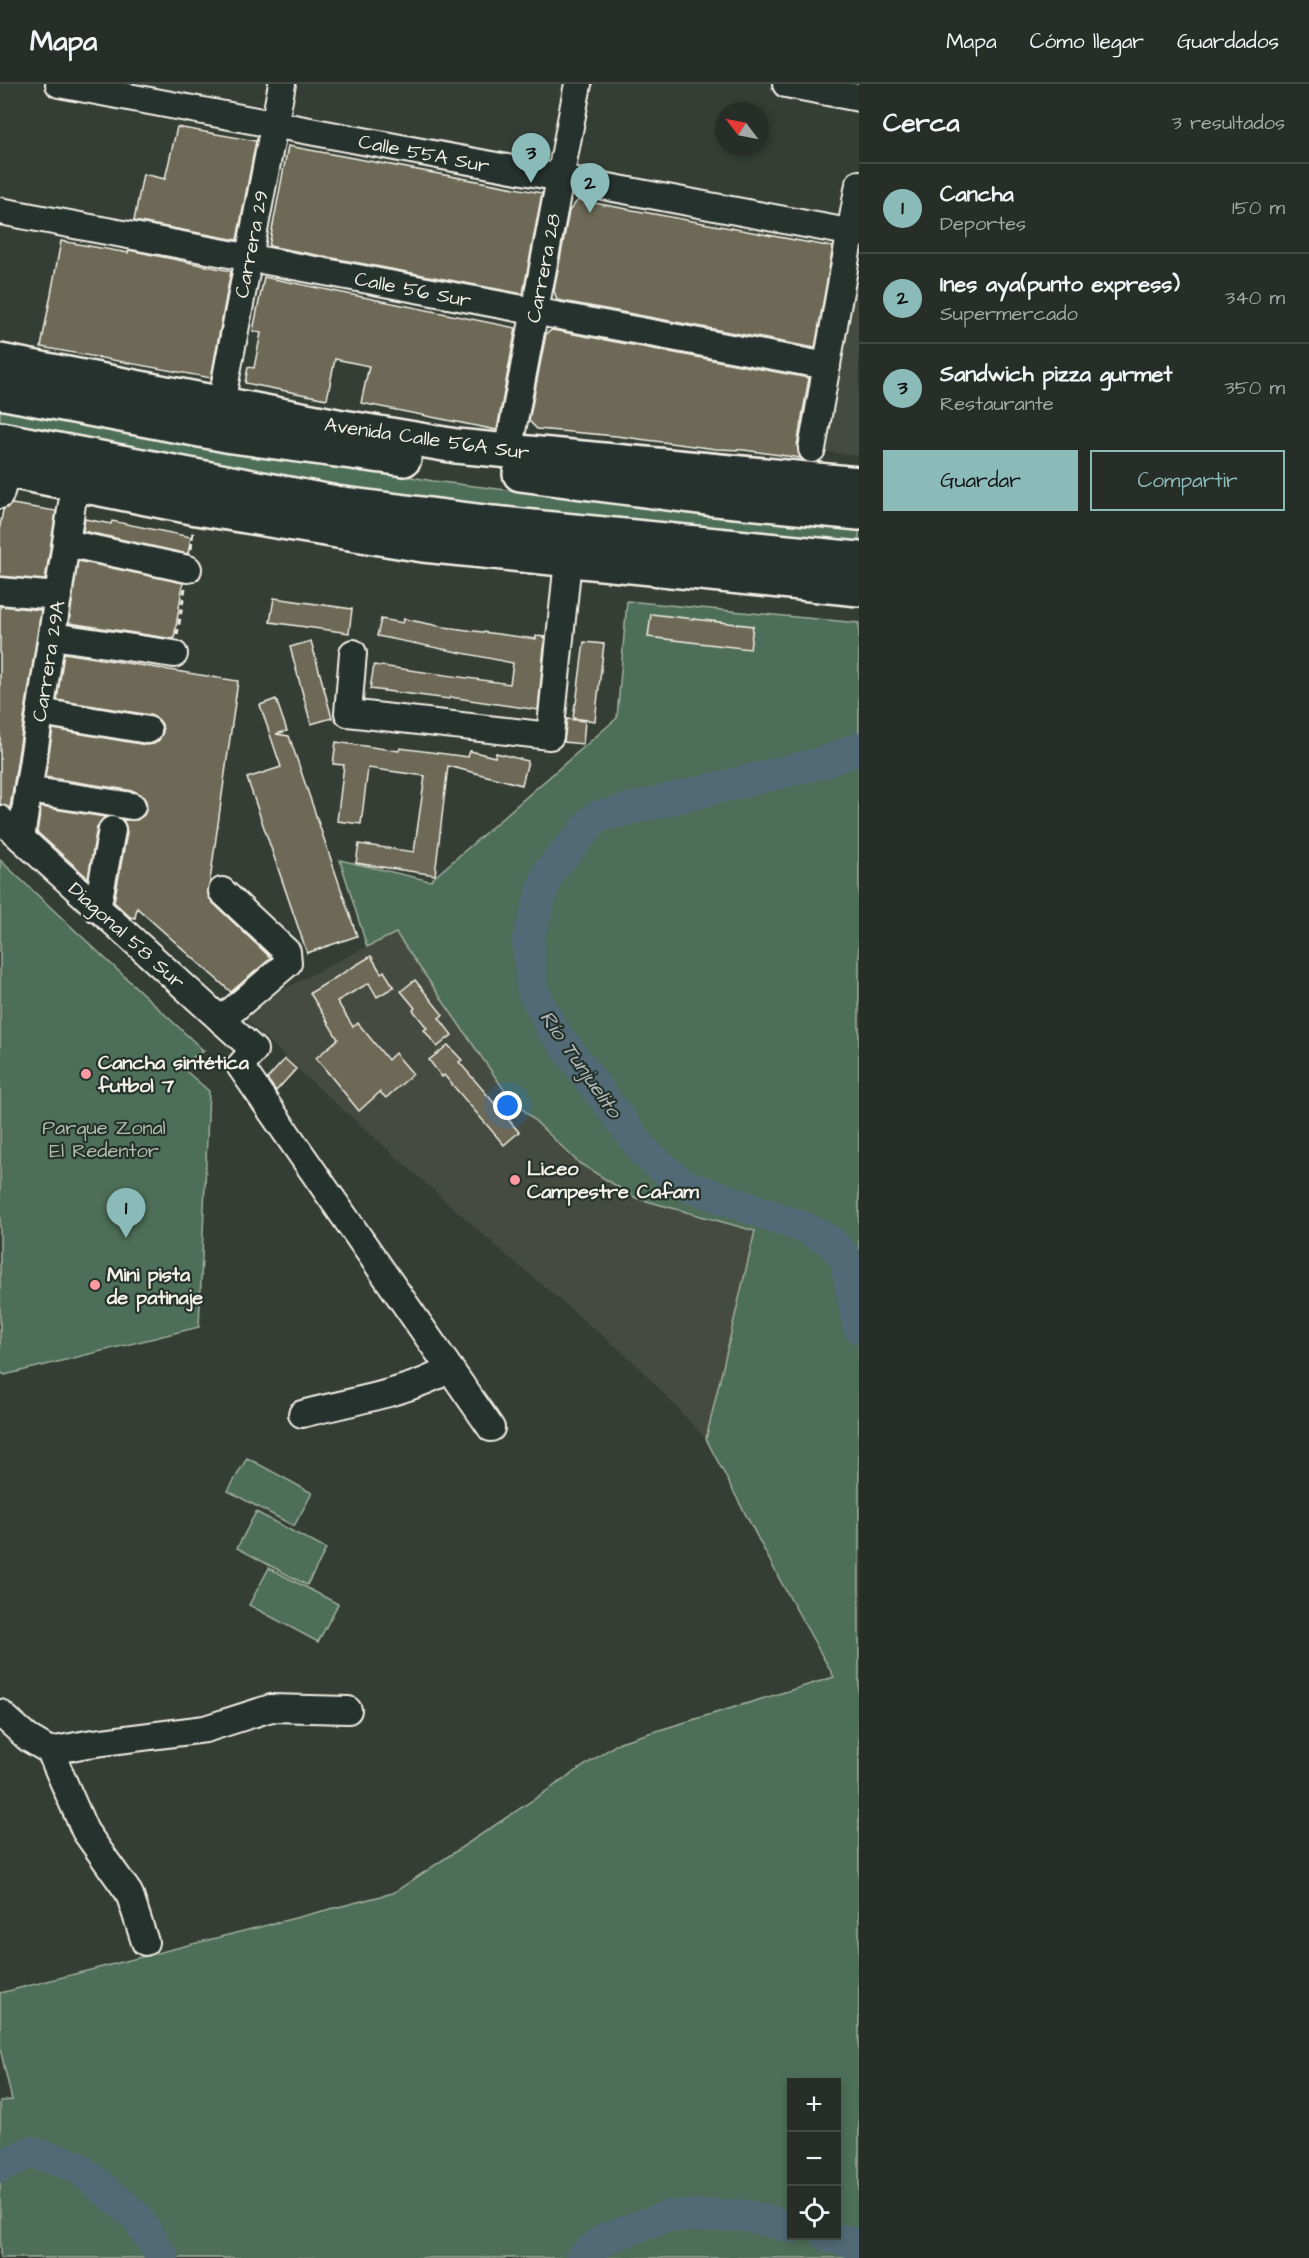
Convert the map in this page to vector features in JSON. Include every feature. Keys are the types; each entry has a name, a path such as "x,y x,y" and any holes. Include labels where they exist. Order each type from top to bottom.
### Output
{"highway":[{"name":"Avenida Calle 56A Sur","path":"0,362 336,426 508,452 859,484"},
{"path":"54,372 129,417"},
{"name":"Avenida Calle 56A Sur","path":"0,392 232,436 706,498 859,513"},
{"path":"0,440 336,502 493,523 859,559"},
{"path":"104,459 160,500"},
{"path":"706,498 776,475"},
{"path":"2,478 75,484 402,542 859,589"},
{"path":"568,560 685,543"}],"street":[{"name":"Calle 55A Sur","path":"59,84 854,233"},
{"name":"Carrera 29","path":"221,404 282,84"},
{"name":"Carrera 28","path":"508,452 578,84"},
{"path":"786,84 859,98"},
{"path":"812,449 854,233 859,184"},
{"name":"Calle 56 Sur","path":"0,211 827,366"},
{"name":"Carrera 29A","path":"21,838 75,484"},
{"path":"66,543 188,569"},
{"path":"353,653 348,713 550,736 568,560"},
{"path":"0,591 58,596"},
{"path":"52,636 174,654"},
{"path":"40,712 148,730"},
{"path":"28,790 132,806"},
{"name":"Diagonal 58 Sur","path":"0,819 254,1050 240,1066 450,1369"},
{"path":"97,909 112,830"},
{"path":"221,1020 288,963 287,952 222,891"},
{"path":"302,1414 414,1385 450,1369 490,1428"},
{"path":"50,1751 205,1729 271,1708 348,1710"},
{"path":"0,1713 28,1738 50,1751 85,1831 129,1893 145,1942"}],"shaded area":[{"path":"859,253 859,456 824,451"},
{"name":"Liceo Campestre Cafam","path":"396,932 507,1094 636,1198 755,1231 706,1439 636,1364 505,1254 302,1073 238,1012"}],"green space":[{"path":"0,402 433,481 557,496 859,524 859,544 505,516 0,431"},
{"path":"627,601 859,623 859,2258 0,2258 0,2101 12,2100 0,2048 0,1993 393,1893 620,1742 834,1677 706,1439 755,1231 636,1198 579,1163 507,1094 396,933 367,947 340,860 430,881 617,718"},
{"name":"Parque Zonal El Redentor","path":"0,860 204,1051 179,1065 209,1091 199,1327 5,1375 0,1372"},
{"path":"247,1458 312,1493 294,1526 228,1491"},
{"path":"256,1512 326,1549 307,1585 237,1548"},
{"path":"269,1568 338,1604 318,1642 249,1605"}],"building":[{"path":"177,127 256,141 237,240 134,221 143,174 165,179"},
{"path":"288,146 542,193 523,294 269,246"},
{"path":"578,200 833,247 815,348 557,300 554,291 569,211"},
{"path":"61,241 128,253 129,250 231,271 211,378 41,347"},
{"path":"264,277 516,328 497,430 361,403 369,366 335,359 327,399 245,383 248,367 254,368 261,333 253,331"},
{"path":"552,330 809,378 797,446 801,458 537,429 529,421 546,334"},
{"path":"12,504 56,511 45,580 0,576 0,526 3,510"},
{"path":"85,519 111,524 112,521 191,537 188,554 83,531"},
{"path":"78,561 183,583 174,639 69,623"},
{"path":"274,598 352,609 349,633 270,622"},
{"path":"0,606 41,610 10,808 0,804"},
{"path":"651,614 753,626 750,649 648,637"},
{"path":"381,619 403,623 404,619 444,627 536,639 536,636 545,637 538,710 450,697 449,699 370,689 374,665 510,684 513,663 377,636"},
{"path":"311,641 332,718 311,724 290,647"},
{"path":"584,642 604,644 595,721 573,718"},
{"path":"64,653 238,681 208,895 212,902 271,958 231,992 137,908 135,918 130,917 114,902 127,833 123,820 137,820 144,815 147,808 142,795 134,791 45,777 53,729 146,745 154,744 163,732 162,724 150,715 57,700"},
{"path":"276,699 287,731 276,734 289,736 357,936 307,953 247,778 281,767 260,705"},
{"path":"567,719 585,721 583,744 564,742"},
{"path":"336,742 399,751 400,748 468,757 470,751 495,757 496,753 528,761 522,785 448,766 435,875 356,863 359,844 414,852 425,776 368,768 361,824 337,821 344,765 333,764"},
{"path":"41,807 105,817 97,827 88,878 37,832"},
{"path":"371,956 381,973 384,971 394,987 377,997 369,983 337,1001 353,1027 358,1023 388,1060 395,1053 413,1074 386,1098 380,1092 359,1111 316,1058 338,1039 310,993"},
{"path":"415,980 443,1015 439,1018 452,1035 437,1047 424,1030 427,1028 413,1010 415,1008 401,991"},
{"path":"448,1045 462,1060 459,1062 519,1132 504,1145 429,1060"},
{"path":"285,1059 296,1069 276,1091 267,1079"}],"waterway":[{"name":"Río Tunjuelito","path":"859,748 825,762 596,817 548,873 528,939 532,988 551,1027 645,1153 682,1184 806,1228 830,1241 845,1257 859,1328"},
{"name":"Río Tunjuelito","path":"0,2167 31,2152 76,2166 136,2216 163,2258"},
{"name":"Río Tunjuelito","path":"581,2258 606,2238 669,2216 743,2215 787,2226"},
{"name":"Río Tunjuelito","path":"841,2240 859,2245"}],"place":[{"name":"Sandwich pizza gurmet","path":"531,183"},
{"name":"Ines aya(punto express)","path":"590,213"},
{"name":"Cancha sintética futbol 7","path":"86,1074"},
{"name":"Liceo Campestre Cafam","path":"515,1180"},
{"name":"Cancha","path":"126,1238"},
{"name":"Mini pista de patinaje","path":"95,1285"}]}
